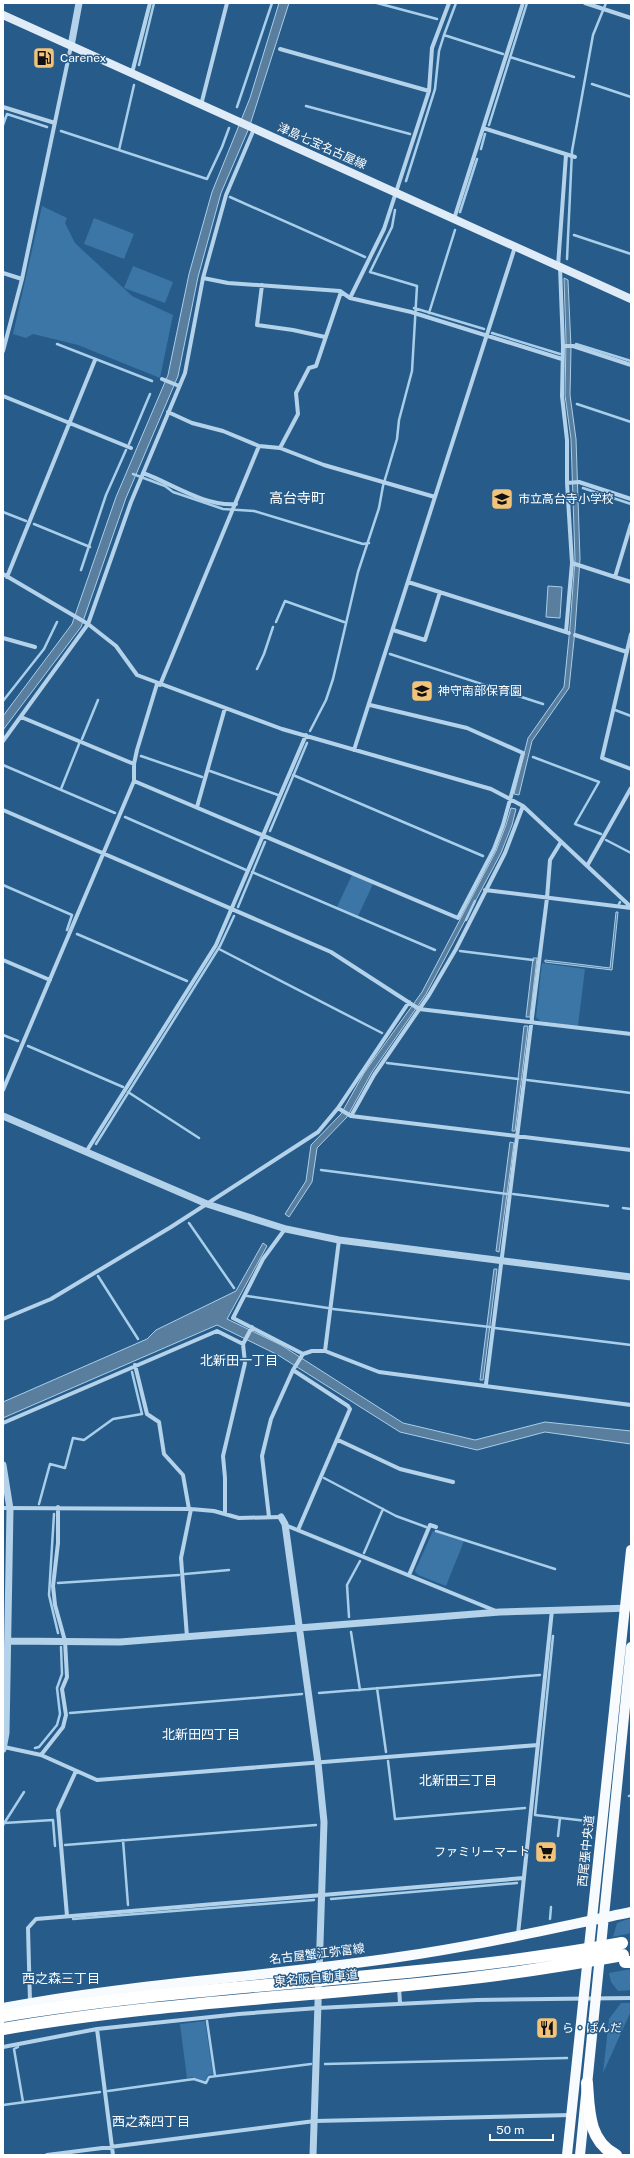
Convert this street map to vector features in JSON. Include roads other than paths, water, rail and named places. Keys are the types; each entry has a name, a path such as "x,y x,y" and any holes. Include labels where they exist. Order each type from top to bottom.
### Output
{"highway":[{"name":"東名阪自動車道","path":"3,2029 93,2014 172,2005 412,1984 539,1970 627,1953"},
{"name":"東名阪自動車道","path":"3,2016 142,1996 627,1953"},
{"path":"587,2083 590,2117 595,2136 606,2150 616,2155"}],"main road":[{"name":"津島七宝名古屋線","path":"3,15 631,300"},
{"name":"西尾張中央道","path":"567,2155 628,1608 631,1550"},
{"name":"西尾張中央道","path":"580,2155 631,1647"},
{"name":"名古屋蟹江弥富線","path":"3,2008 30,2002 319,1966 398,1958 518,1936 631,1912"}],"street":[{"path":"3,351 22,279 79,3"},
{"path":"132,73 150,3"},
{"path":"201,105 226,3"},
{"path":"350,298 384,229 429,91 432,48 449,3"},
{"path":"454,219 524,3"},
{"path":"585,3 631,18"},
{"path":"280,50 429,91"},
{"path":"3,109 55,123"},
{"path":"483,128 575,157"},
{"path":"3,741 86,623 142,473 178,386 185,373 203,278 226,195 253,129"},
{"path":"408,582 567,632 573,563 568,440 562,396 562,359 564,346 559,267 567,155"},
{"path":"354,750 370,705 515,247"},
{"path":"3,273 22,279"},
{"path":"203,278 228,283 341,292 350,298 417,313 562,359"},
{"path":"262,285 257,325 293,330 325,337"},
{"path":"280,448 298,414 296,393 309,368 316,366 341,292"},
{"path":"564,346 573,346 631,365"},
{"path":"7,577 95,360"},
{"path":"164,379 178,386"},
{"path":"3,396 131,448"},
{"path":"168,412 192,423 223,431 259,446 280,448 324,465 435,497"},
{"path":"3,1090 134,781 134,764 159,684 235,507 259,446"},
{"path":"142,473 168,482 175,489 235,507"},
{"path":"569,483 577,482 631,499"},
{"path":"615,577 631,524"},
{"path":"573,563 631,582"},
{"path":"3,574 86,623 116,646 137,675 282,729 491,789 510,798 523,806 631,908"},
{"path":"393,630 425,640 440,592"},
{"path":"631,634 628,653 602,758 631,769"},
{"path":"575,635 628,653"},
{"path":"3,638 35,647"},
{"path":"134,781 458,918 494,849 503,825 523,753 467,728 370,705"},
{"path":"197,807 225,708"},
{"path":"21,717 134,764"},
{"path":"86,1152 216,945 306,735"},
{"path":"587,866 631,788"},
{"path":"350,1116 374,1075 456,949 505,853 523,806"},
{"path":"3,810 330,952 418,1008 631,1034"},
{"path":"486,1384 518,1137 547,898 550,860 561,842"},
{"path":"485,890 631,908"},
{"path":"3,960 50,980"},
{"path":"3,1319 51,1299 207,1204 318,1132 340,1109 410,1002"},
{"path":"340,1109 350,1116 631,1150"},
{"path":"3,1116 207,1204 285,1229 340,1240 631,1277"},
{"path":"285,1229 263,1259 233,1318 302,1355"},
{"path":"325,1351 340,1240"},
{"path":"224,1514 225,1478 222,1456 245,1363 243,1344 252,1327"},
{"path":"3,1423 217,1331 243,1344"},
{"path":"269,1517 262,1456 272,1419 294,1369 302,1355 312,1351 325,1351 379,1372 486,1384 631,1405"},
{"path":"135,1365 147,1414 159,1422 164,1454 183,1475 190,1509 181,1558 187,1637"},
{"path":"294,1369 348,1406 350,1409 338,1440 298,1530"},
{"path":"338,1440 400,1469 453,1482"},
{"path":"3,1465 7,1508 8,1641 5,1673 3,1748 41,1755 97,1780 538,1745"},
{"path":"41,1755 63,1727 66,1715 62,1689 67,1677 65,1641 55,1605 53,1586 58,1543 58,1507"},
{"path":"7,1508 58,1507 190,1509 214,1511 239,1518 281,1517 285,1524 318,1763 324,1822 323,1894 319,1966 313,2155"},
{"path":"285,1524 500,1612"},
{"path":"409,1575 430,1525 436,1527"},
{"path":"8,1641 120,1642 500,1612 628,1608"},
{"path":"518,1936 552,1610"},
{"path":"67,1916 58,1810 76,1771"},
{"path":"30,2002 28,1928 36,1918 524,1878"},
{"path":"398,1958 400,2004"},
{"path":"3,2047 97,2029 239,2014 400,2004 584,1998 631,1998"},
{"path":"97,2029 113,2155"},
{"path":"47,2155 315,2121 571,2115"}],"waterway":[{"path":"139,65 154,3"},
{"path":"237,107 272,3"},
{"path":"377,3 437,19"},
{"path":"444,35 456,3"},
{"path":"489,125 527,3"},
{"path":"567,259 572,151 593,35 606,3"},
{"path":"406,181 435,89 439,51 444,35 503,54"},
{"path":"510,57 574,77"},
{"path":"592,84 631,97"},
{"path":"119,150 134,85"},
{"path":"306,106 410,134"},
{"path":"3,125 7,114 47,127"},
{"path":"61,131 207,179 229,128"},
{"path":"481,149 485,134"},
{"path":"460,212 477,159"},
{"path":"230,197 365,257"},
{"path":"310,731 326,700 333,679 358,572 379,508 383,486 397,439 399,420 412,371 417,286 370,272 392,227 395,210"},
{"path":"429,313 455,230"},
{"path":"574,235 631,254"},
{"path":"414,308 484,329"},
{"path":"492,333 560,354"},
{"path":"57,344 152,381"},
{"path":"576,344 631,361"},
{"path":"129,444 150,394"},
{"path":"577,404 631,422"},
{"path":"81,570 106,495 126,450"},
{"path":"133,474 165,486 173,492 223,509 254,511 363,544 369,543"},
{"path":"583,488 631,504"},
{"path":"3,512 26,521"},
{"path":"34,524 90,547"},
{"path":"276,622 285,601 344,622"},
{"path":"3,701 44,649 57,622"},
{"path":"257,669 264,654 273,627"},
{"path":"390,654 543,704"},
{"path":"82,739 98,700"},
{"path":"615,710 631,716"},
{"path":"270,831 307,743"},
{"path":"61,789 79,744"},
{"path":"141,756 202,777"},
{"path":"533,757 599,782 575,824 601,834"},
{"path":"3,765 115,813"},
{"path":"210,771 278,795"},
{"path":"293,775 483,856"},
{"path":"125,817 246,870"},
{"path":"606,840 631,853"},
{"path":"238,907 265,842"},
{"path":"252,872 435,950"},
{"path":"3,885 72,915 67,930"},
{"path":"466,920 475,901"},
{"path":"96,1144 220,946 234,916"},
{"path":"77,934 187,981"},
{"path":"219,949 382,1033"},
{"path":"460,951 533,960"},
{"path":"3,1035 18,1041"},
{"path":"28,1046 123,1087"},
{"path":"387,1063 518,1079"},
{"path":"527,1080 631,1093"},
{"path":"128,1092 199,1138"},
{"path":"321,1170 507,1194"},
{"path":"513,1194 608,1206"},
{"path":"623,1208 631,1209"},
{"path":"189,1223 234,1288"},
{"path":"98,1276 138,1339"},
{"path":"247,1296 328,1308"},
{"path":"333,1309 490,1327"},
{"path":"495,1328 631,1345"},
{"path":"39,1504 50,1464 65,1468 73,1438 84,1440 113,1419 142,1414 132,1372"},
{"path":"324,1478 396,1516 426,1527"},
{"path":"364,1553 383,1509"},
{"path":"54,1514 49,1595 58,1633"},
{"path":"436,1531 555,1569"},
{"path":"349,1617 347,1585 360,1561"},
{"path":"185,1574 229,1570"},
{"path":"58,1583 179,1575"},
{"path":"351,1632 360,1690"},
{"path":"553,1636 535,1815 587,1821 590,1819"},
{"path":"35,1748 39,1747 57,1725 60,1714 57,1688 62,1674 61,1647"},
{"path":"319,1693 540,1675"},
{"path":"377,1688 386,1752"},
{"path":"70,1713 302,1694"},
{"path":"388,1761 395,1819 525,1808"},
{"path":"3,1825 24,1792"},
{"path":"558,1836 560,1818"},
{"path":"4,1823 53,1820 55,1846"},
{"path":"65,1845 316,1825"},
{"path":"123,1840 128,1905"},
{"path":"331,1899 517,1883"},
{"path":"73,1919 314,1900"},
{"path":"550,1919 551,1907"},
{"path":"207,2021 215,2076"},
{"path":"18,2047 14,2049 23,2102"},
{"path":"325,2064 567,2058"},
{"path":"108,2091 194,2079 206,2083 209,2077 311,2064"},
{"path":"3,2105 100,2092"}],"place":[{"name":"Carenex","path":"44,58"},
{"name":"市立高台寺小学校","path":"502,499"},
{"name":"神守南部保育園","path":"422,691"},
{"name":"ファミリーマート","path":"546,1852"},
{"name":"ら・ばんだ","path":"547,2028"}],"district":[{"name":"高台寺町","path":"297,498"},
{"name":"北新田一丁目","path":"239,1360"},
{"name":"北新田四丁目","path":"201,1734"},
{"name":"北新田三丁目","path":"458,1780"},
{"name":"西之森三丁目","path":"61,1978"},
{"name":"西之森四丁目","path":"151,2121"}]}
